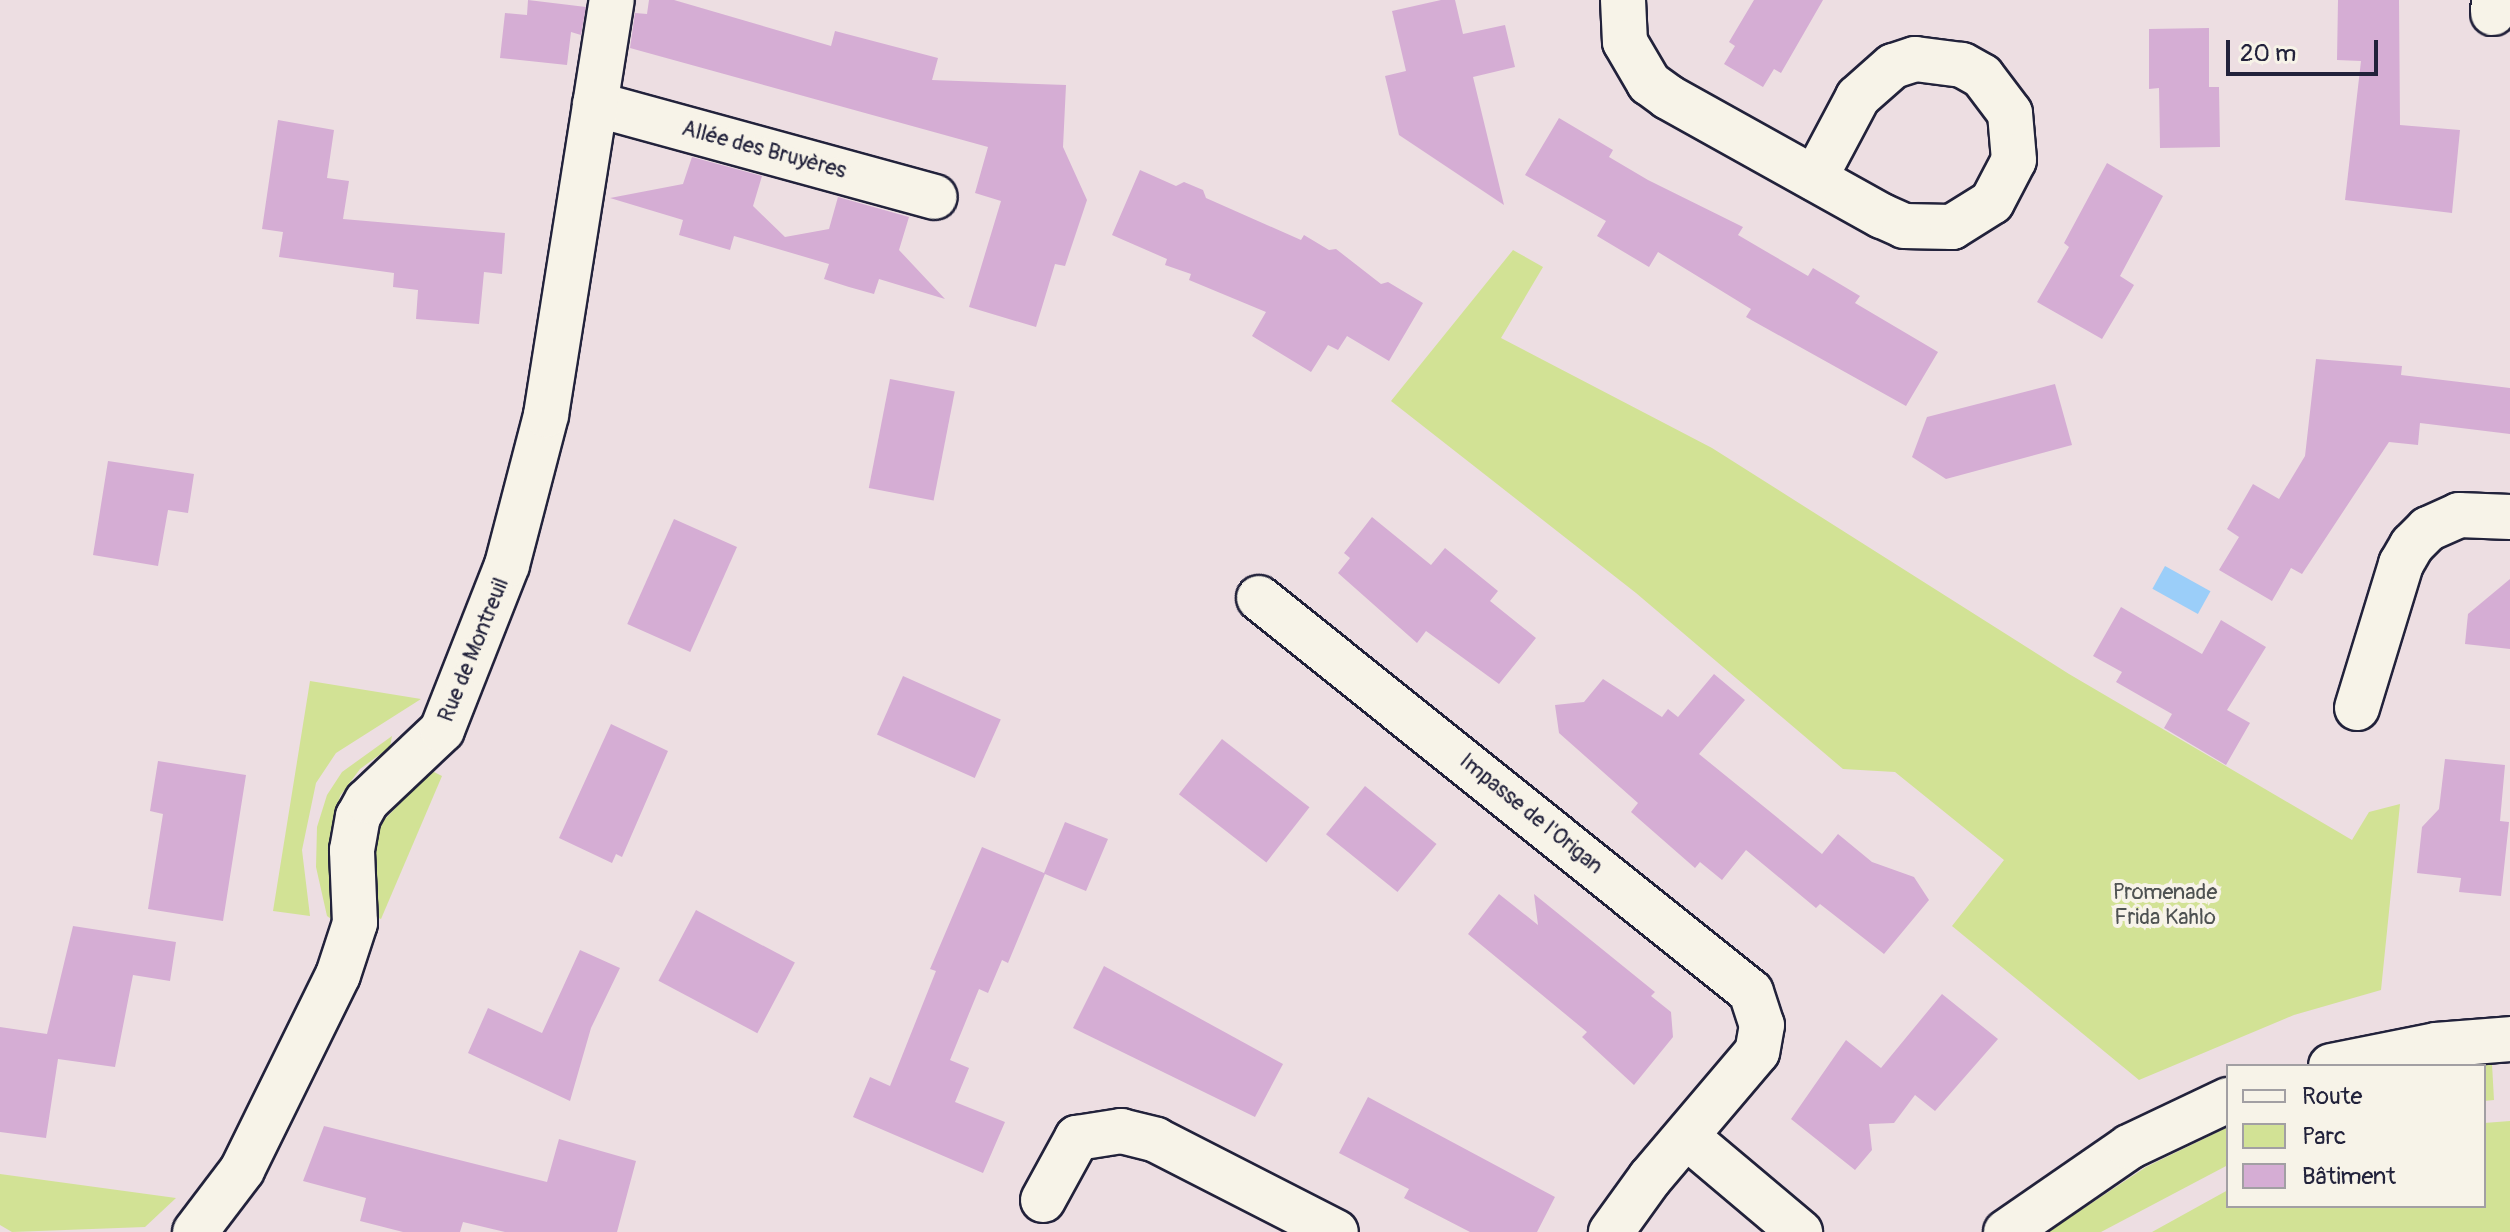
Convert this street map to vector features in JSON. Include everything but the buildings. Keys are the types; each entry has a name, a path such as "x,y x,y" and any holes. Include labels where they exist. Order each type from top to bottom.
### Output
{"street":[{"name":"Rue de Montreuil","path":"195,1232 242,1170 338,975 355,923 352,850 358,817 367,801 442,730 507,565 546,415 612,0"},
{"path":"1623,0 1625,42 1649,83 1815,178 1904,226 1952,227 1992,202 2006,183 2014,160 2010,113 1990,84 1962,65 1915,59 1893,66 1858,97 1815,178"},
{"name":"Allée des Bruyères","path":"595,104 934,197"},
{"path":"2357,708 2401,564 2412,545 2428,529 2459,515 2510,517"},
{"name":"Impasse de l'Origan","path":"1259,598 1751,992 1762,1025 1757,1052 1687,1137"},
{"path":"2341,1064 2436,1045 2510,1039"},
{"path":"2006,1232 2129,1147 2226,1101"},
{"path":"1043,1200 1077,1138 1121,1131 1156,1140 1336,1232"},
{"path":"1611,1232 1687,1137 1800,1232"}],"green space":[{"name":"Promenade Frida Kahlo","path":"1513,250 1543,267 1501,338 1712,448 2069,674 2352,840 2369,812 2400,804 2381,990 2294,1015 2139,1080 1952,926 2004,860 1895,772 1843,769 1636,593 1391,401"},
{"path":"310,681 421,699 336,753 316,783 302,850 310,916 273,911"},
{"path":"392,736 390,747 360,769 340,796 329,850 334,921 327,916 316,867 317,827 327,795 342,772"},
{"path":"432,771 442,776 381,919 376,917 374,864 378,826"},
{"path":"2492,1064 2494,1100 2486,1101 2486,1065"},
{"path":"2510,1121 2510,1232 2152,1232 2226,1191 2226,1208 2486,1208 2486,1123"},
{"path":"2226,1128 2226,1166 2101,1232 2048,1232 2146,1167"},
{"path":"0,1174 176,1198 145,1227 12,1232 0,1225"}],"water":[{"path":"2165,566 2210,591 2198,614 2152,589"}]}
